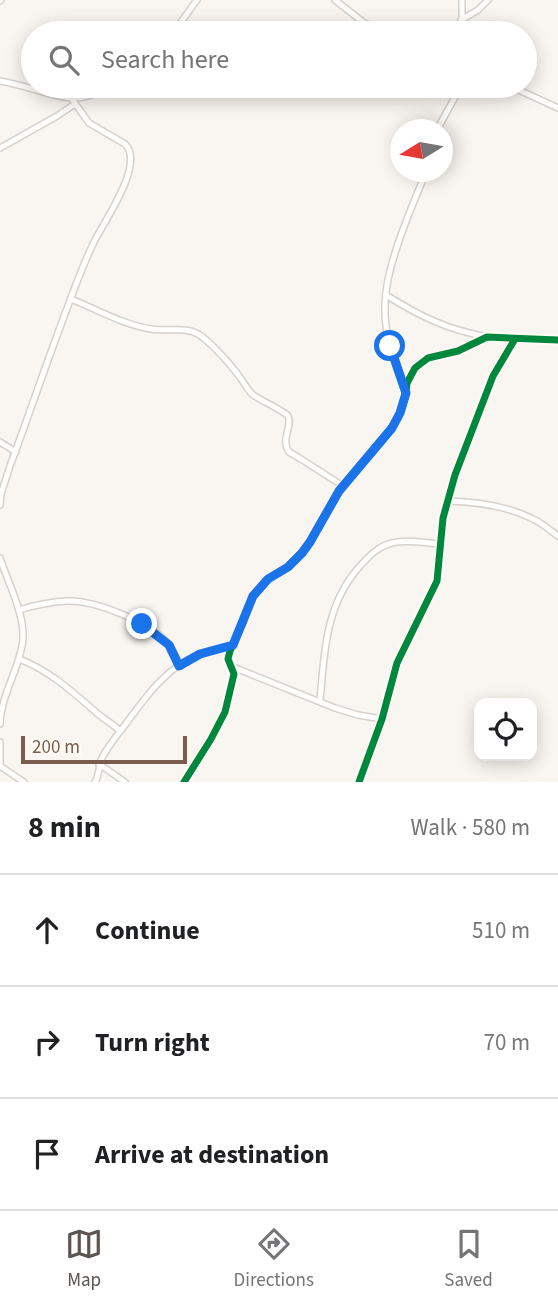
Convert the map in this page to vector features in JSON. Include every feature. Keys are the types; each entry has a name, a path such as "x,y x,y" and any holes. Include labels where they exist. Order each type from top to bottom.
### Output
{"street":[{"path":"182,21 197,0"},
{"path":"335,0 362,21"},
{"path":"461,20 462,0"},
{"path":"461,20 488,0"},
{"path":"0,81 21,86"},
{"path":"0,505 1,494 82,265 130,172 129,148 89,123 73,101 62,98"},
{"path":"0,148 57,116 73,101 84,98"},
{"path":"443,119 454,98"},
{"path":"536,98 558,108"},
{"path":"406,393 390,346 385,305 388,280 422,182"},
{"path":"386,295 438,325 466,333 487,337 558,340"},
{"path":"71,299 149,329 196,332 225,360 253,395 284,412 288,417 285,442 289,452 343,486"},
{"path":"184,782 225,712 234,674 229,659 253,596 268,579 288,567 302,553 343,486 392,428 400,413 407,383 415,368 428,358 458,351 487,337"},
{"path":"359,782 382,719 397,663 437,580 443,518 455,475 493,376 515,339"},
{"path":"0,442 16,452"},
{"path":"449,502 477,502 516,511 536,520 558,536"},
{"path":"320,701 332,614 351,575 369,556 391,543 402,541 440,544"},
{"path":"0,558 24,628 19,659 0,711 0,724"},
{"path":"19,610 38,604 69,601 101,606 142,624 163,639 169,645 179,666"},
{"path":"95,782 99,764 108,748 167,675 200,654 233,645"},
{"path":"19,659 74,692 120,731"},
{"path":"232,667 334,708 382,719"},
{"path":"0,742 0,766 24,782"},
{"path":"99,764 125,782"}],"cycle path":[{"path":"184,782 225,712 234,674 228,659 253,596 268,579 288,567 301,553 339,491 392,428 400,413 407,383 415,368 428,358 458,351 487,337 558,340"},
{"path":"359,782 382,719 397,663 437,581 443,518 455,475 493,376 515,339"}],"route":[{"path":"142,624 169,645 179,666 200,654 233,645 258,589 302,553 339,491 378,446 400,413 406,393 390,346"}]}
